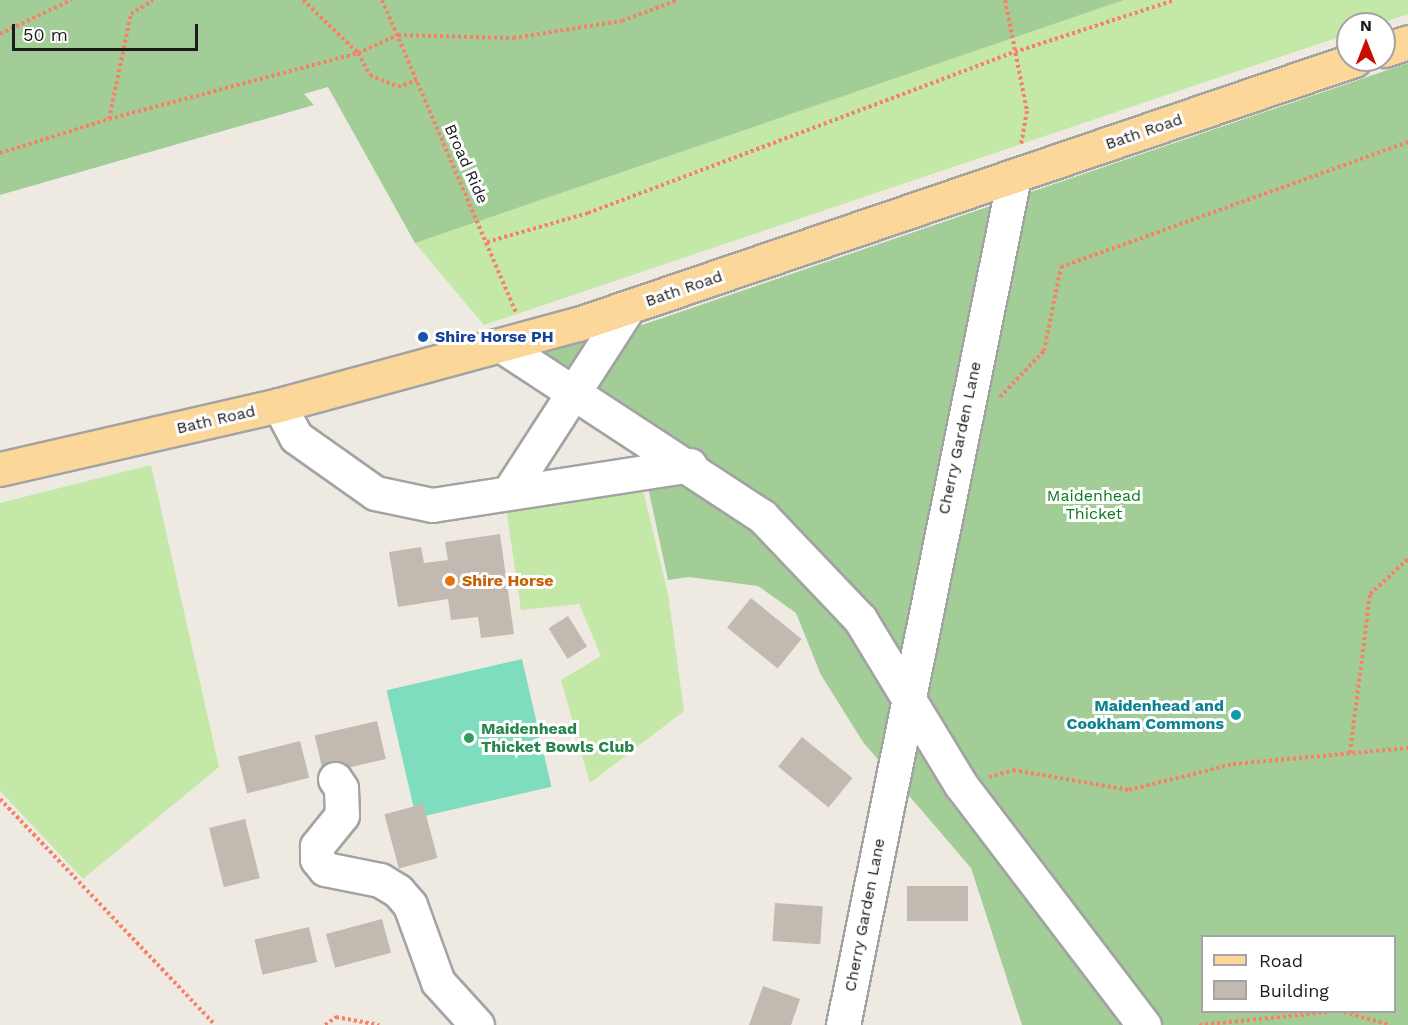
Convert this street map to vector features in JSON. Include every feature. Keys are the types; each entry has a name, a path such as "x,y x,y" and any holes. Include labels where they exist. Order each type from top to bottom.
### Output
{"main road":[{"name":"Bath Road","path":"0,470 279,405 515,342 628,308 1336,66"}],"street":[{"name":"Cherry Garden Lane","path":"843,1025 1014,177"},
{"path":"509,492 628,308"},
{"path":"515,342 575,393 690,465 762,516 861,619 907,700 961,785 1144,1025"},
{"path":"279,405 296,437 375,494 432,505 690,465"},
{"path":"335,779 342,795 342,815 317,846 316,859 325,869 380,880 398,891 410,905 438,982 477,1025"}],"path":[{"path":"0,34 71,0"},
{"path":"109,119 130,14 153,0"},
{"path":"303,0 358,53 370,75 398,87 417,80"},
{"name":"Broad Ride","path":"382,0 487,242 515,342"},
{"path":"0,153 109,119 358,53 398,35 513,38 622,21 678,0"},
{"path":"1005,0 1028,111 1014,177"},
{"path":"487,242 588,213 1015,52 1175,0"},
{"path":"965,414 984,413 1044,351 1061,267 1408,142"},
{"path":"1350,753 1370,594 1408,559"},
{"path":"961,785 1013,770 1129,790 1233,764 1408,748"},
{"path":"0,799 214,1025"},
{"path":"1199,1025 1311,1013"},
{"path":"1351,1013 1390,1025"},
{"path":"325,1025 336,1017 379,1025"}],"green space":[{"path":"0,0 1124,0 415,243 328,87 304,94 314,105 0,195"},
{"path":"1124,0 1408,0 1408,14 1396,18 1396,12 1336,12 1336,38 484,325 415,243"},
{"name":"Maidenhead Thicket","path":"1408,63 1408,1025 1022,1025 971,868 863,742 821,675 796,613 758,586 689,577 668,580 638,441 541,354 645,324 1382,72 1396,72 1396,67"},
{"path":"151,465 219,767 83,879 0,791 0,503"},
{"path":"643,490 668,594 684,711 590,783 561,680 601,656 579,604 521,610 506,507"},
{"name":"Maidenhead Thicket Bowls Club","path":"522,659 551,787 416,818 387,690"}],"building":[{"name":"Shire Horse","path":"500,534 514,634 481,638 478,617 451,620 448,599 398,607 389,552 421,547 424,563 448,560 445,542"},
{"path":"751,598 802,639 778,668 727,628"},
{"path":"568,616 587,647 568,659 548,628"},
{"path":"377,721 386,759 323,773 315,735"},
{"path":"802,737 853,778 829,807 778,767"},
{"path":"300,741 309,778 247,793 238,756"},
{"path":"423,804 437,858 399,868 384,814"},
{"path":"245,819 260,878 224,887 209,828"},
{"path":"907,886 968,886 968,921 907,921"},
{"path":"775,903 823,906 820,944 772,941"},
{"path":"382,919 391,953 335,968 326,934"},
{"path":"309,927 317,962 263,975 254,940"},
{"path":"763,986 800,999 791,1025 749,1025"}],"place":[{"name":"Shire Horse PH","path":"423,337"},
{"name":"Shire Horse","path":"450,581"},
{"name":"Maidenhead and Cookham Commons","path":"1236,715"},
{"name":"Maidenhead Thicket Bowls Club","path":"469,738"}]}
